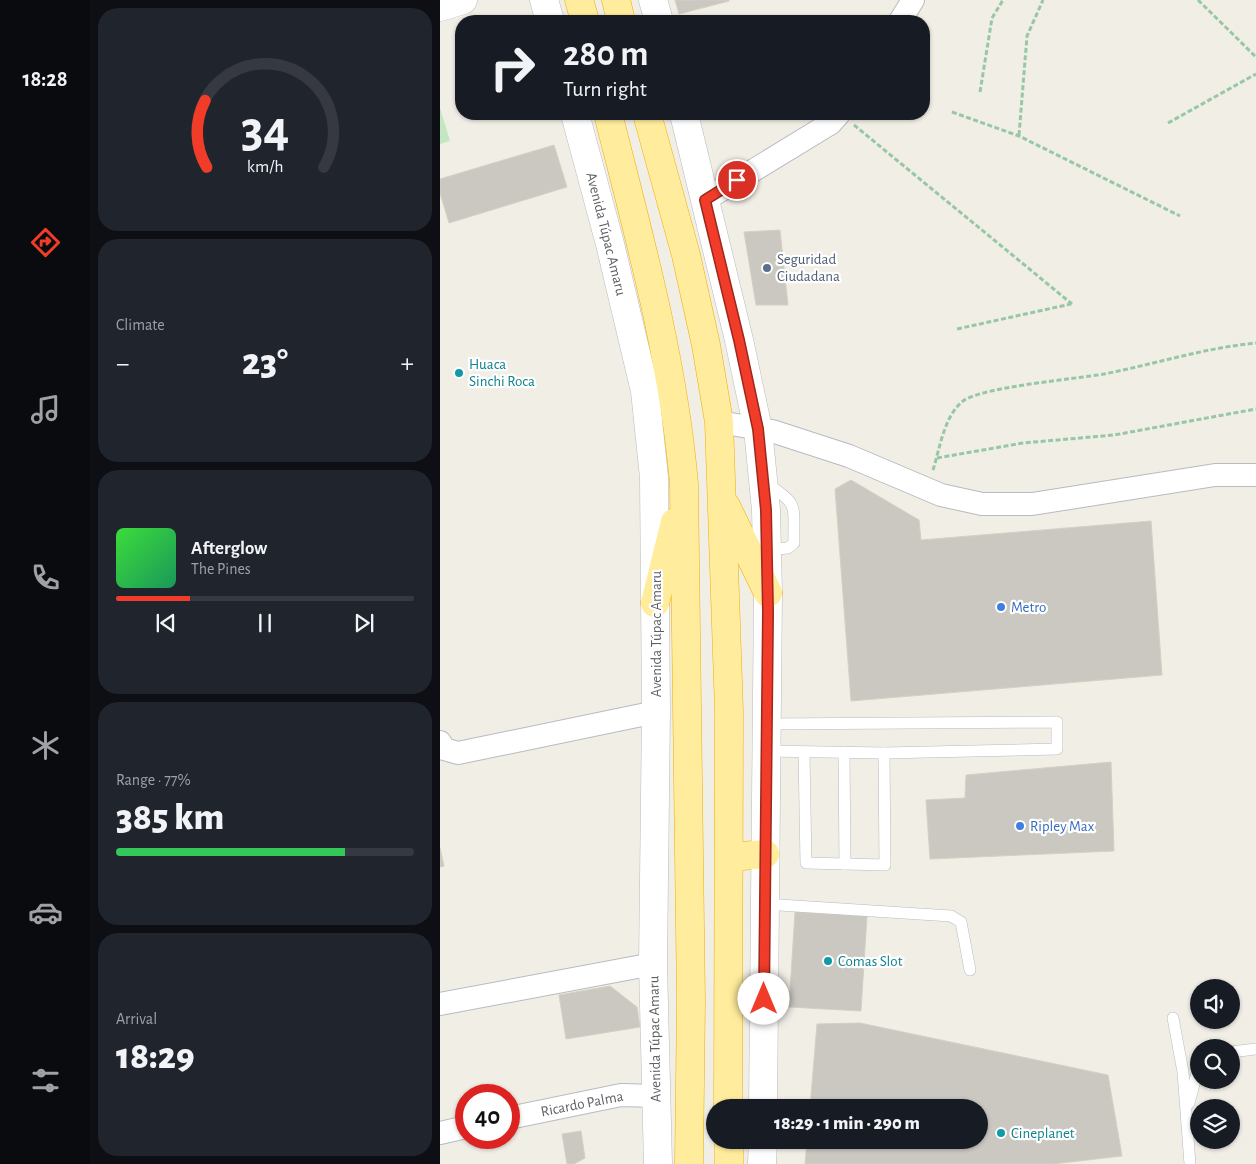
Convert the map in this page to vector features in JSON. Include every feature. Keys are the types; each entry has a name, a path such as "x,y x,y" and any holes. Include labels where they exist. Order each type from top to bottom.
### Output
{"highway":[{"path":"579,0 583,15"},
{"path":"616,0 620,15"},
{"name":"Avenida Túpac Amaru","path":"610,120 653,290 679,430 684,484 691,1001 689,1164"},
{"path":"649,120 686,255 706,345 719,422 730,711 728,1099"},
{"path":"655,603 684,484"},
{"path":"722,497 768,593"},
{"path":"730,857 765,854"},
{"path":"729,1149 729,1164"}],"street":[{"path":"440,7 463,0"},
{"path":"544,0 548,15"},
{"path":"653,0 657,15"},
{"name":"Avenida Túpac Amaru","path":"577,120 610,244 645,391 654,477 656,712 653,964 658,1164"},
{"path":"685,120 739,340 758,429 763,481 768,593 763,1099"},
{"path":"705,200 837,120"},
{"path":"719,422 772,431 849,456 927,490 982,504 1032,504 1215,475 1256,475"},
{"path":"441,748 458,753 656,712"},
{"path":"440,1004 653,964"},
{"name":"Ricardo Palma","path":"520,1116 621,1095 657,1096"},
{"path":"440,1133 455,1130"},
{"path":"762,1164 763,1149"}],"lane":[{"path":"766,751 884,753 1057,749 1058,722 767,724"},
{"path":"804,752 806,862 885,865 884,753"},
{"path":"844,752 845,864"},
{"path":"764,904 951,916 961,922 970,970"},
{"path":"1173,1018 1183,1072 1190,1164"},
{"path":"1240,1051 1256,1049"},
{"path":"1187,1117 1193,1089"}],"path":[{"path":"980,92 992,18 1003,0"},
{"path":"1019,136 1027,36 1044,0"},
{"path":"1198,0 1256,57"},
{"path":"1168,123 1256,74"},
{"path":"952,112 1019,136 1180,216"},
{"path":"847,120 1072,304 957,329"},
{"path":"927,490 949,418 963,401 978,396 1105,374 1224,346 1256,343"},
{"path":"937,458 1023,444 1114,435 1256,409"}],"green space":[{"path":"440,108 450,141 440,144"}],"building":[{"path":"675,0 729,0 729,1 679,14"},
{"path":"554,145 567,187 449,223 440,193 440,179"},
{"name":"Seguridad Ciudadana","path":"780,230 788,305 756,305 744,232"},
{"name":"Metro","path":"851,480 919,520 921,540 1151,521 1162,675 851,701 835,489"},
{"name":"Ripley Max","path":"1111,762 1114,851 930,859 926,800 965,798 966,775"},
{"path":"440,848 444,866 440,867"},
{"name":"Comas Slot","path":"795,912 867,916 861,1011 789,1007"},
{"path":"610,986 637,1007 640,1027 566,1039 559,995"},
{"path":"860,1023 1108,1075 1122,1156 1053,1164 805,1164 806,1149 988,1149 988,1099 811,1099 817,1024"},
{"path":"581,1131 585,1158 574,1164 567,1164 562,1134"}],"place":[{"name":"Seguridad Ciudadana","path":"767,268"},
{"name":"Huaca Sinchi Roca","path":"459,373"},
{"name":"Metro","path":"1001,607"},
{"name":"Ripley Max","path":"1020,826"},
{"name":"Comas Slot","path":"828,961"},
{"name":"Cineplanet","path":"1001,1133"}],"route":[{"path":"737,180 705,200 739,340 758,429 766,510 768,612 764,999"}]}
